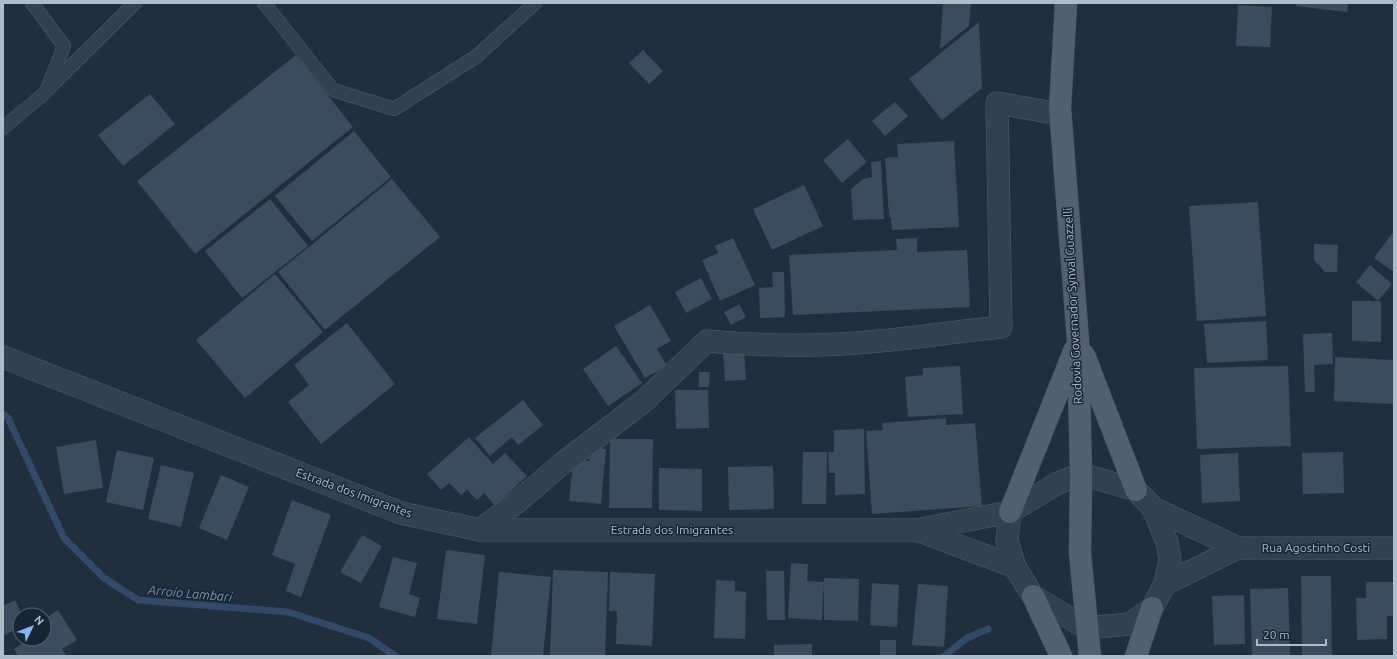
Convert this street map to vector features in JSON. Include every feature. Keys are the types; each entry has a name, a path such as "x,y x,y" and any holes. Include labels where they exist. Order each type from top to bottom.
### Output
{"main road":[{"name":"Rodovia Governador Synval Guazzelli","path":"1066,3 1060,114 1078,340 1081,474 1080,553 1086,628 1090,656"},
{"path":"1078,340 1136,490"},
{"path":"1010,512 1078,340"},
{"path":"1033,596 1061,656"},
{"path":"1136,656 1152,608"}],"street":[{"path":"480,530 517,502 563,463 643,402 707,341 740,344 828,345 880,341 1001,326 997,104 1060,114"},
{"name":"Estrada dos Imigrantes","path":"3,357 401,513 480,530 916,530 1010,512"},
{"path":"1136,490 1081,474 1069,477 1010,512 1007,541 1015,568 1033,596 1086,628 1130,624 1152,608 1166,584 1170,560 1167,542 1153,508"},
{"name":"Rua Agostinho Costi","path":"1136,490 1153,508 1238,548 1394,548"},
{"name":"Estrada dos Imigrantes","path":"916,530 1015,568"},
{"name":"Rua Agostinho Costi","path":"1166,584 1238,548"}],"lane":[{"path":"32,3 64,46 46,92"},
{"path":"3,128 46,92 135,3"},
{"path":"264,3 333,90 394,109 477,56 535,3"}],"building":[{"path":"943,3 971,3 969,26 940,49"},
{"path":"1297,3 1348,3 1347,12 1296,6"},
{"path":"1238,5 1272,7 1270,47 1236,46"},
{"path":"979,22 982,88 942,120 909,79"},
{"path":"643,50 663,71 649,84 629,63"},
{"path":"296,55 353,127 195,254 137,181"},
{"path":"150,94 175,124 123,166 98,135"},
{"path":"895,102 908,116 885,136 872,121"},
{"path":"354,131 391,177 312,241 275,196"},
{"path":"848,139 867,162 842,183 823,160"},
{"path":"954,141 959,227 892,230 891,217 889,217 885,158 898,157 897,144"},
{"path":"881,161 884,219 853,220 851,189 863,179 872,177 871,162"},
{"path":"392,179 440,237 325,330 278,272"},
{"path":"804,185 823,226 772,250 753,209"},
{"path":"270,199 308,246 242,298 205,251"},
{"path":"1258,202 1266,316 1197,321 1189,206"},
{"path":"1394,231 1394,272 1374,258"},
{"path":"733,238 755,285 720,301 702,260 718,253 715,246"},
{"path":"917,238 917,252 967,250 970,307 793,315 789,255 897,250 896,239"},
{"path":"1314,244 1338,245 1337,272 1325,272 1314,260"},
{"path":"1370,265 1392,284 1378,301 1356,282"},
{"path":"772,272 784,272 785,317 760,318 759,288 773,287"},
{"path":"275,274 323,332 245,398 196,340"},
{"path":"701,278 712,299 686,313 675,292"},
{"path":"1352,301 1381,301 1381,342 1352,341"},
{"path":"739,304 746,317 731,325 724,312"},
{"path":"650,305 671,341 657,349 667,366 645,378 614,326"},
{"path":"1266,321 1268,360 1207,363 1204,324"},
{"path":"347,323 395,384 321,444 288,402 309,385 294,365"},
{"path":"1332,333 1333,364 1314,365 1315,392 1305,392 1303,334"},
{"path":"616,346 642,383 608,406 583,369"},
{"path":"744,350 746,380 725,381 723,352"},
{"path":"1335,357 1394,360 1394,404 1334,401"},
{"path":"960,366 963,414 908,417 905,377 923,375 923,368"},
{"path":"1288,366 1291,446 1197,449 1194,368"},
{"path":"699,372 710,372 709,387 699,387"},
{"path":"675,390 708,390 709,428 676,429"},
{"path":"523,400 543,425 518,445 512,437 490,456 475,438"},
{"path":"946,418 946,425 975,423 982,506 872,514 866,431 883,430 882,423"},
{"path":"864,429 865,494 835,495 835,473 829,473 828,452 834,452 834,430"},
{"path":"469,437 493,464 505,453 527,476 495,506 484,493 477,500 467,490 461,495 449,483 441,490 427,474"},
{"path":"610,439 653,439 652,508 609,508"},
{"path":"96,440 103,488 64,494 56,447"},
{"path":"590,447 606,449 601,504 569,501 573,464 580,465 580,460 589,461"},
{"path":"117,450 154,458 143,510 106,502"},
{"path":"803,452 827,452 826,504 802,504"},
{"path":"1343,452 1344,493 1303,494 1302,453"},
{"path":"1238,453 1240,501 1202,503 1200,455"},
{"path":"161,465 194,473 181,527 148,519"},
{"path":"773,466 774,509 729,510 728,467"},
{"path":"659,468 702,469 702,511 659,510"},
{"path":"221,475 249,487 227,540 199,528"},
{"path":"292,500 331,515 301,597 286,591 295,564 272,555"},
{"path":"362,535 382,546 361,583 340,572"},
{"path":"446,550 485,555 477,624 437,619"},
{"path":"393,557 417,563 409,594 420,598 415,617 379,607"},
{"path":"791,563 808,564 807,581 824,582 822,620 788,618"},
{"path":"553,570 608,572 605,656 550,656"},
{"path":"766,571 784,571 785,620 767,620"},
{"path":"499,572 551,577 543,656 491,656"},
{"path":"610,572 655,574 652,646 616,644 617,611 609,611"},
{"path":"1301,576 1331,576 1332,656 1302,656"},
{"path":"824,578 859,579 858,621 824,620"},
{"path":"716,580 735,581 735,591 746,592 745,639 714,638"},
{"path":"1366,582 1394,582 1394,616 1387,616 1387,639 1357,640 1356,598 1366,598"},
{"path":"872,583 899,585 897,627 870,625"},
{"path":"918,584 948,586 944,647 912,645"},
{"path":"1288,588 1290,655 1252,655 1250,589"},
{"path":"1244,595 1245,644 1214,645 1212,596"},
{"path":"15,600 18,607 12,607 12,631 3,636 3,606"},
{"path":"58,610 77,640 62,649 67,656 18,656 14,649 17,647 52,647 52,614"},
{"path":"880,640 896,640 896,656 880,656"},
{"path":"812,644 812,656 774,656 774,645"}],"waterway":[{"name":"Arroio Lambari","path":"3,414 8,418 64,538 104,578 138,600 288,612 369,638 395,656"},
{"name":"Arroio Lambari","path":"944,656 967,638 988,629"}]}
